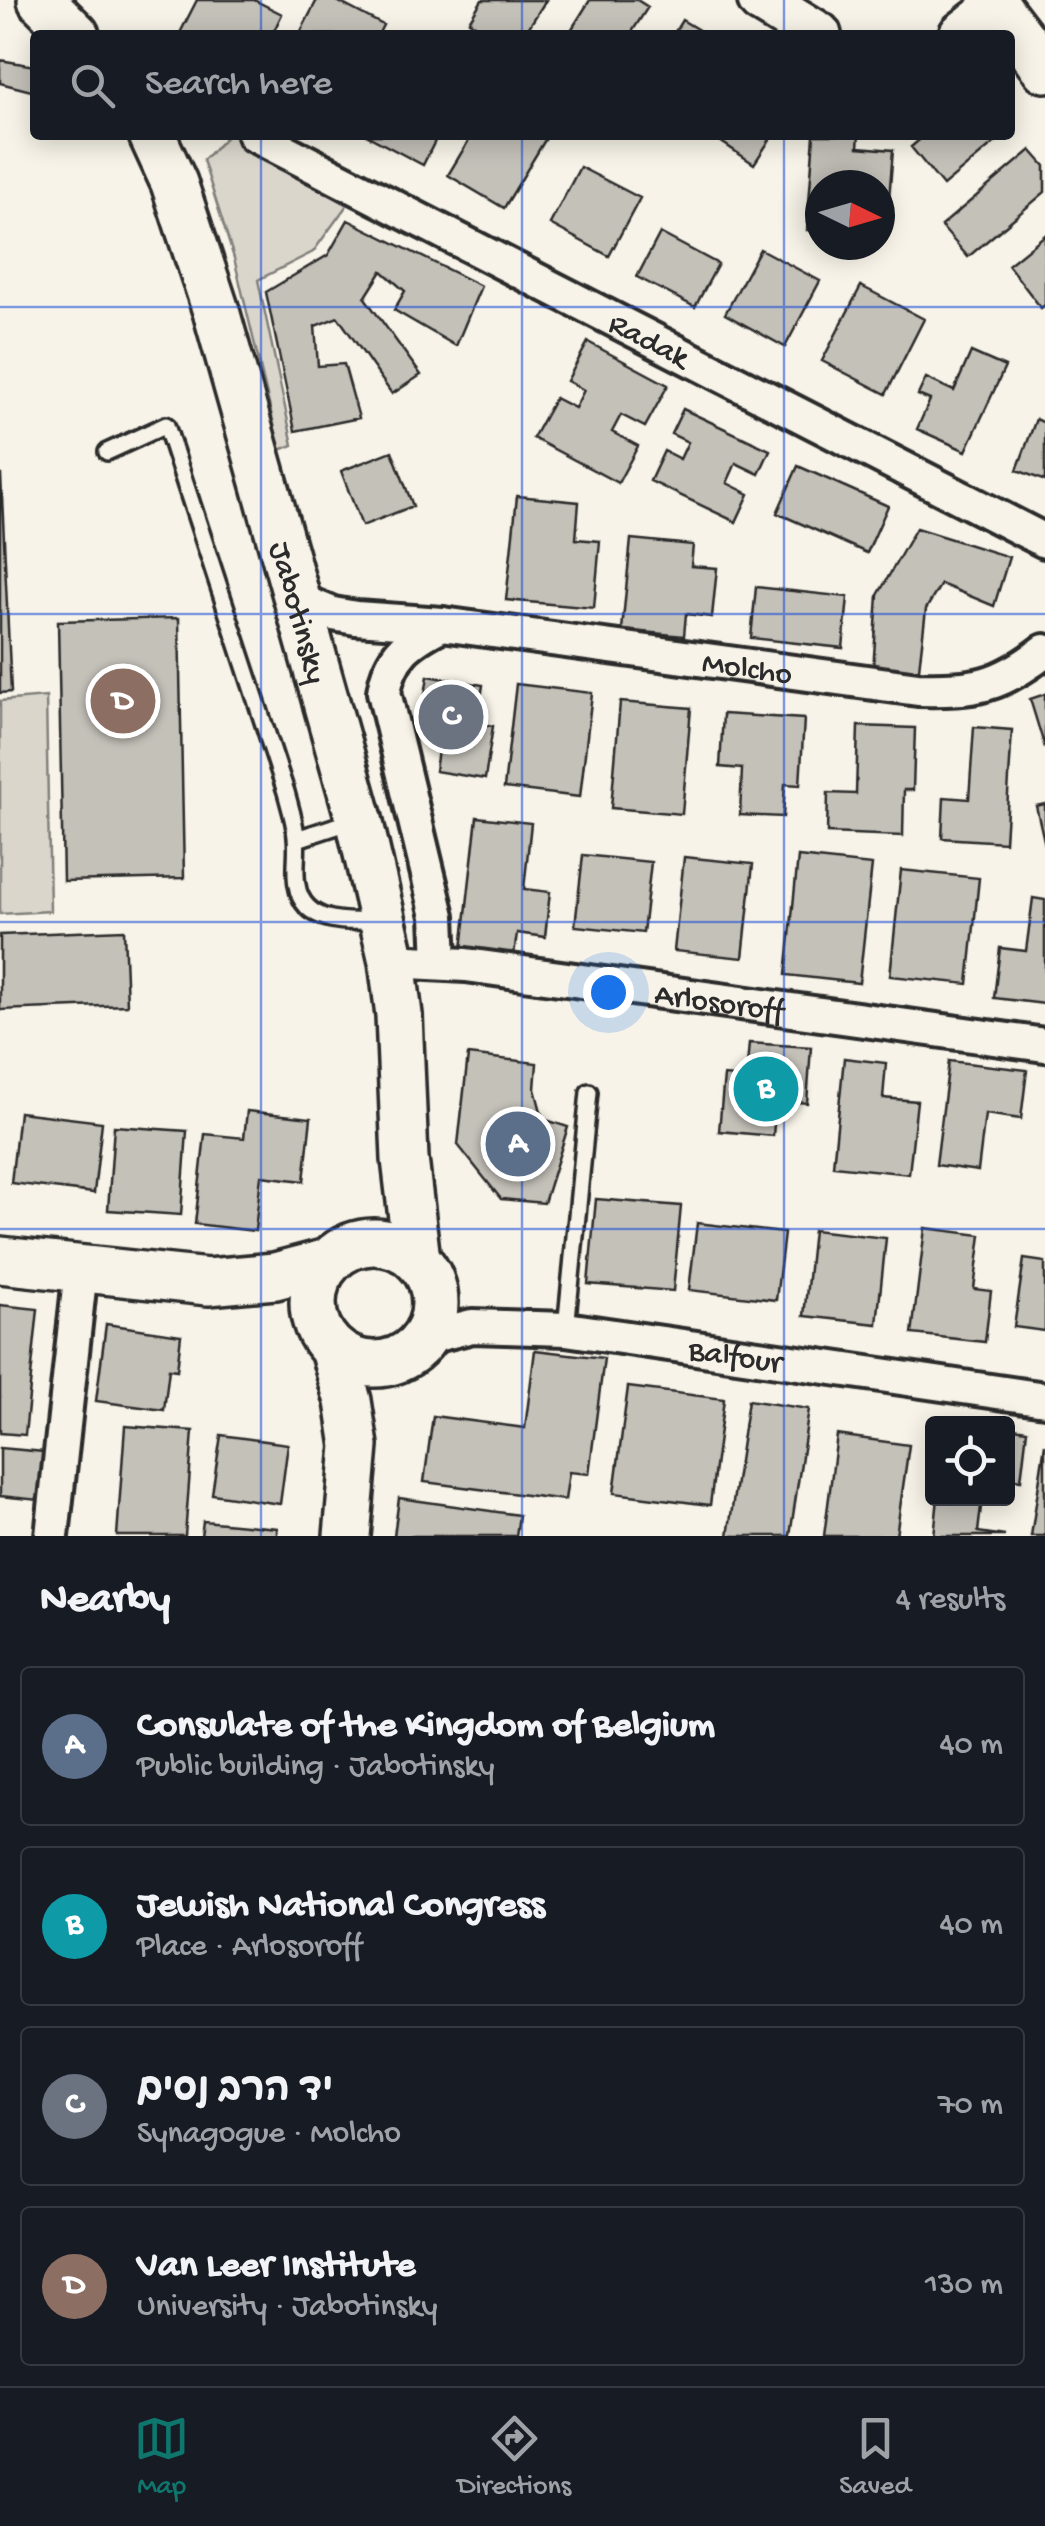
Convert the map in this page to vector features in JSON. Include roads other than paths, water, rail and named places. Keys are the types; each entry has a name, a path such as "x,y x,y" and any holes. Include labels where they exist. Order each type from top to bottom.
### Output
{"street":[{"path":"41,0 71,30"},
{"path":"761,0 810,30"},
{"path":"967,30 998,2 1045,69"},
{"name":"Jabotinsky","path":"154,140 174,182 216,311 359,819 387,940 399,1016 401,1100 417,1260"},
{"name":"Radak","path":"264,140 1045,541"},
{"name":"Molcho","path":"296,599 345,616 442,624 918,689 957,690 990,685 1045,652"},
{"path":"440,962 438,916 384,692 393,659 403,647 442,624"},
{"name":"Arlosoroff","path":"387,940 440,962 1045,1045"},
{"name":"Jabotinsky","path":"344,1253 389,1169 401,1100"},
{"path":"0,1260 208,1282 275,1276 344,1253 390,1244 417,1260 430,1277 435,1298 433,1319 380,1395 354,1470"},
{"path":"344,1253 318,1279 313,1297 314,1316 327,1342 352,1425 354,1470 347,1536"},
{"path":"52,1536 82,1268"},
{"path":"208,1282 269,1306 359,1363 380,1365 413,1348"},
{"name":"Balfour","path":"413,1348 472,1326 566,1329 1045,1398"}],"lane":[{"path":"107,452 166,426 286,792 296,839 297,885 302,901 338,922 387,940"},
{"path":"296,839 359,819"},
{"path":"566,1329 589,1092"}],"place":[{"name":"Van Leer Institute","path":"123,701"},
{"name":"יד הרב נסים","path":"451,717"},
{"name":"Jewish National Congress","path":"766,1089"},
{"name":"Consulate of the Kingdom of Belgium","path":"518,1144"}]}
